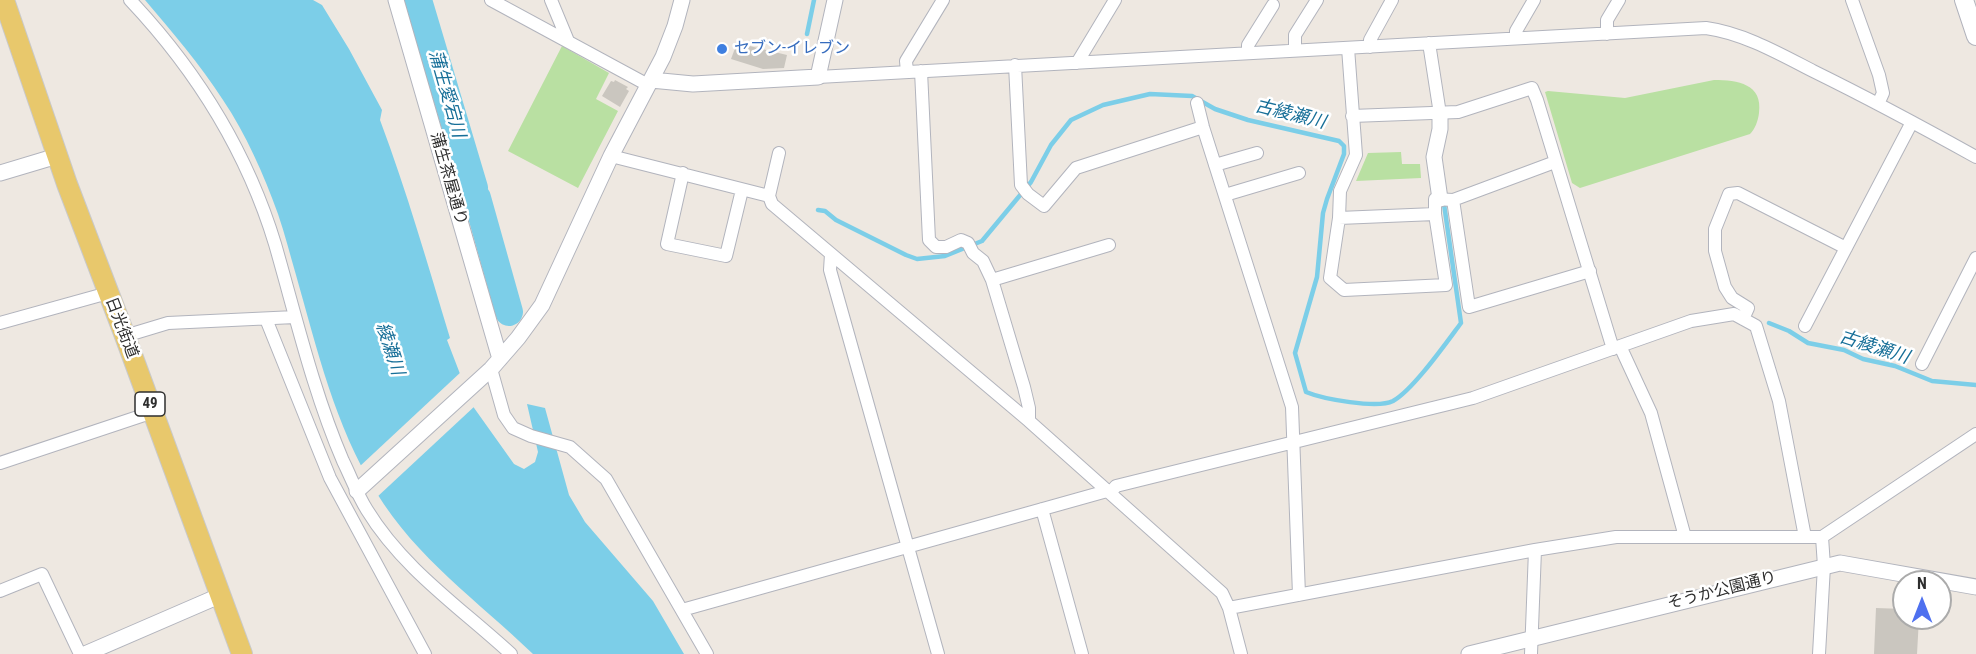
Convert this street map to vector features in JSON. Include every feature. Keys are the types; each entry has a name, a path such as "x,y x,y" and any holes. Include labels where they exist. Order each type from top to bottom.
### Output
{"main road":[{"name":"日光街道","path":"4,0 6,22 126,336 242,654"},
{"path":"1964,0 1976,36"}],"street":[{"path":"130,0 160,32 185,64 238,152 274,242 321,407 362,487 378,527 429,583 511,654"},
{"name":"蒲生茶屋通り","path":"396,0 492,368"},
{"path":"552,0 568,41"},
{"path":"362,487 492,368 518,338 542,304 611,156 650,82 675,26 682,0"},
{"path":"818,77 835,0"},
{"path":"907,72 906,61 943,0"},
{"path":"1077,63 1115,0"},
{"path":"1295,50 1295,35 1317,0"},
{"path":"1370,47 1374,31 1392,0"},
{"path":"1516,38 1516,31 1534,0"},
{"path":"1607,34 1607,20 1619,0"},
{"path":"1852,0 1879,75 1883,93 1878,104"},
{"path":"501,2 568,41 650,82 693,84 1706,28 1722,30 1782,55 1976,157"},
{"path":"1248,52 1248,45 1273,5"},
{"path":"1430,43 1440,114 1440,129 1434,157 1443,204 1469,307 1590,271"},
{"path":"1348,48 1356,155 1340,191 1339,218 1330,278 1344,290 1446,285 1443,204"},
{"path":"1015,65 1021,185 1028,194 1044,206 1076,168 1203,128"},
{"path":"921,71 929,240 936,247 946,247 961,240 983,261 992,280 1029,408 1029,421"},
{"path":"1352,116 1458,112 1532,88 1538,100 1555,162 1617,347 1651,413 1685,537"},
{"path":"1197,103 1292,407 1299,595"},
{"path":"1805,326 1912,122"},
{"path":"779,153 769,196 772,204 1029,421 1222,593 1229,608 1241,654"},
{"path":"1215,165 1257,153"},
{"path":"0,173 57,156"},
{"path":"611,156 769,196"},
{"path":"1339,218 1443,204 1555,162"},
{"path":"1225,195 1299,173"},
{"path":"683,174 667,244 726,256 742,190"},
{"path":"1008,186 1021,185"},
{"path":"1743,319 1748,308 1732,298 1725,287 1715,251 1715,229 1729,194 1738,193 1846,248"},
{"path":"992,280 1109,245"},
{"path":"831,254 830,270 938,654"},
{"path":"1922,363 1976,258"},
{"path":"0,323 108,293"},
{"path":"682,610 1108,492 1116,486 1473,398 1691,321 1734,314 1756,326 1779,401 1805,537"},
{"path":"126,336 168,323 295,317"},
{"path":"266,319 330,478 425,654"},
{"path":"492,368 504,415 513,428 531,436 570,447 606,479 707,654"},
{"path":"0,462 153,412"},
{"path":"1229,608 1535,550 1616,537 1822,537 1976,434"},
{"path":"1042,509 1082,654"},
{"path":"1819,654 1824,566 1822,537"},
{"path":"1531,654 1535,550"},
{"name":"そうか公園通り","path":"1469,654 1840,562 1976,587"},
{"path":"0,591 42,574 80,654"},
{"path":"85,654 219,596"}],"green space":[{"path":"562,46 609,73 596,99 618,111 578,188 508,151"},
{"path":"1714,80 1740,83 1753,90 1757,96 1759,116 1750,134 1580,188 1572,183 1545,92 1625,98"},
{"path":"1401,152 1402,164 1420,164 1421,178 1356,181 1368,153"}],"water":[{"name":"綾瀬川","path":"145,0 313,0 322,5 382,110 380,120 450,338 447,340 472,405 514,464 524,469 535,462 538,452 527,404 545,408 569,495 585,522 653,601 684,654 533,654 449,578 410,538 376,492 349,441 328,386 278,214 247,141 205,74"}],"pier":[{"path":"462,371 476,405 376,498 359,467"}],"building":[{"path":"737,43 787,55 784,68 763,69 731,59"},
{"path":"615,80 628,87 626,89 629,91 620,107 602,96 611,81"},
{"path":"1876,608 1892,609 1892,630 1918,630 1917,654 1874,654"}],"waterway":[{"name":"蒲生愛宕川","path":"418,0 474,188"},
{"path":"807,34 814,0"},
{"name":"古綾瀬川","path":"818,210 825,211 836,220 917,259 945,256 982,241 1031,182 1051,145 1071,120 1103,105 1150,94 1192,96 1215,109 1248,120 1339,141 1344,146 1344,154 1323,213 1317,277 1295,353 1306,392 1337,400 1375,404 1393,401 1410,387 1461,323 1444,204"},
{"name":"蒲生愛宕川","path":"477,198 509,312"},
{"name":"古綾瀬川","path":"1769,323 1789,331 1808,343 1844,350 1863,359 1895,366 1932,381 1976,385"}],"place":[{"name":"セブン-イレブン","path":"722,49"}]}
